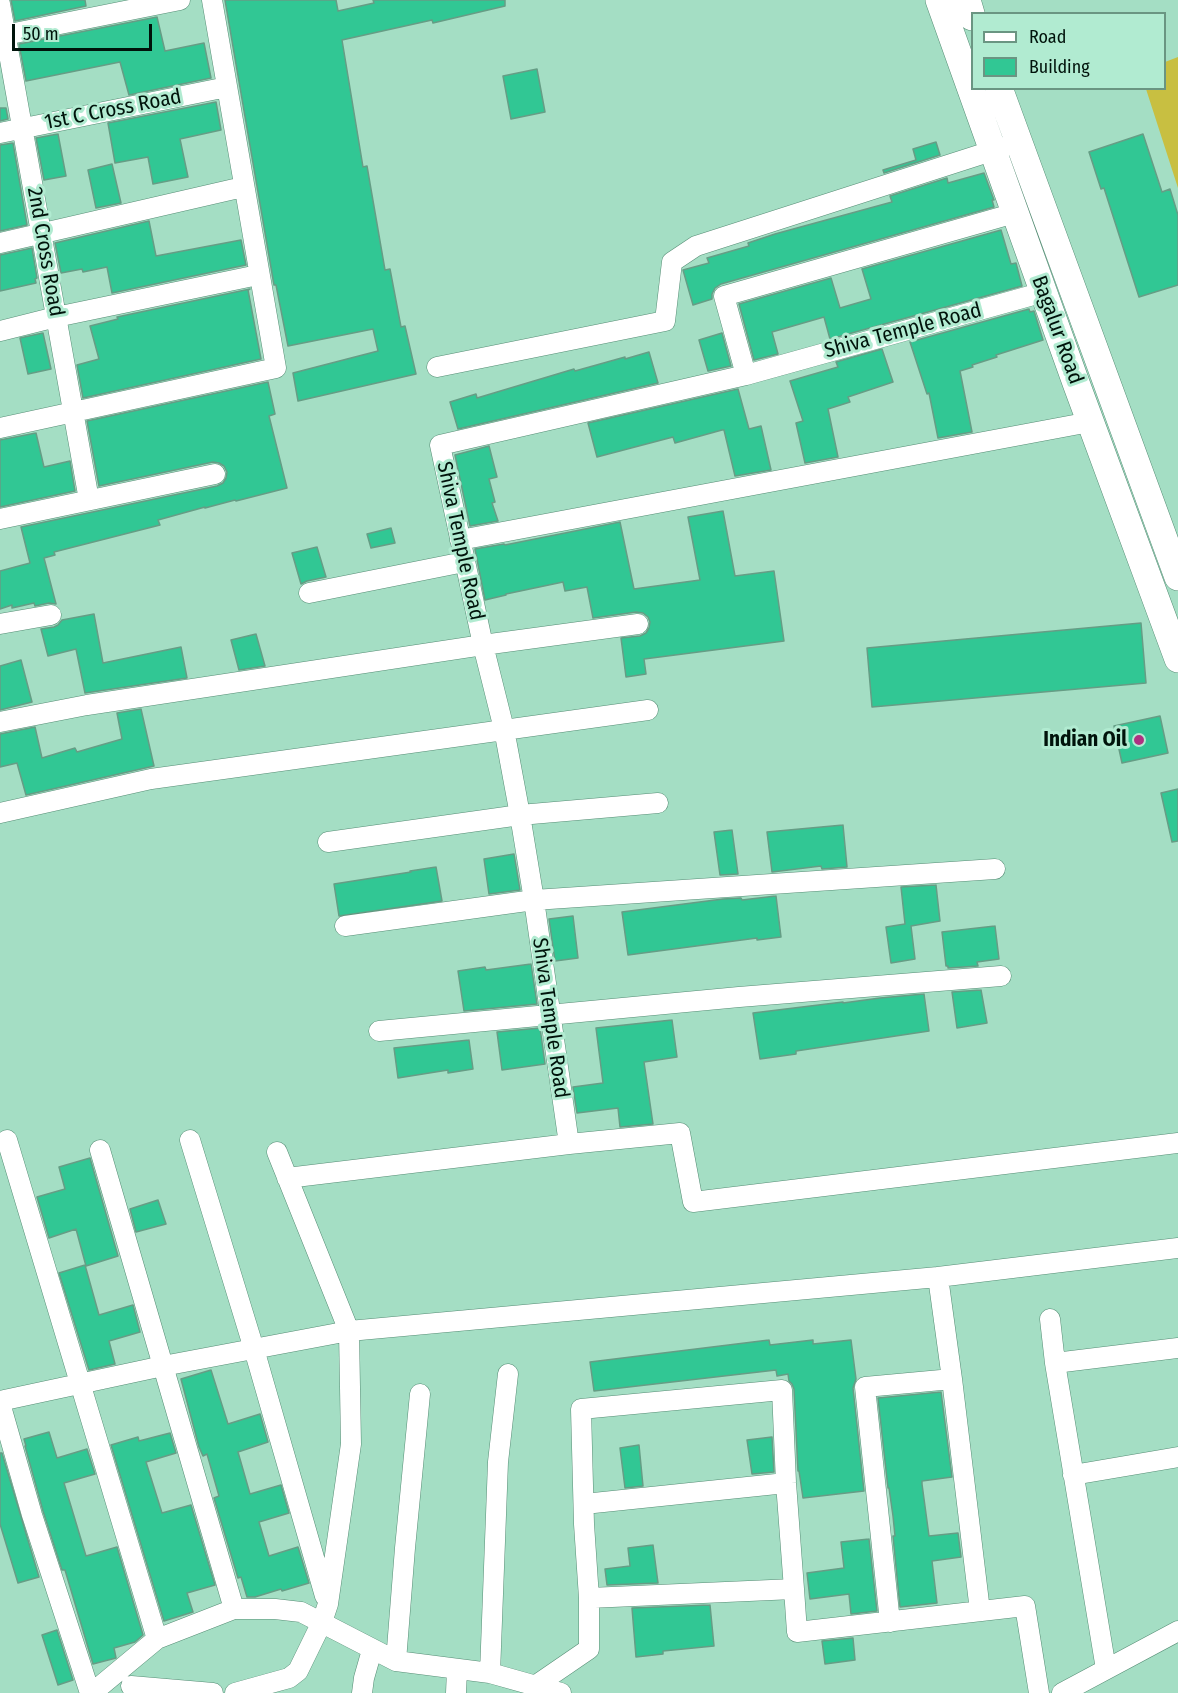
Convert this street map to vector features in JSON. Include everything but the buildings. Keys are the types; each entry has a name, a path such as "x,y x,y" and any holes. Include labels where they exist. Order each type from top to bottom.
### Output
{"main road":[{"name":"Bagalur Road","path":"939,0 971,89"},
{"name":"Bagalur Road","path":"971,90 1178,659"},
{"name":"Bagalur Road","path":"1000,90 1175,562"}],"street":[{"path":"3,35 180,0"},
{"path":"0,428 276,368 212,0"},
{"name":"2nd Cross Road","path":"0,3 3,35 23,129 89,500"},
{"name":"1st C Cross Road","path":"0,133 227,87"},
{"path":"437,367 665,321 672,262 696,246 1018,142"},
{"path":"0,243 243,187"},
{"path":"746,375 724,296 1015,213"},
{"path":"0,331 56,317 258,275"},
{"name":"Shiva Temple Road","path":"569,1144 520,815 504,729 464,562 440,445 746,375 1044,292"},
{"path":"460,540 1090,422"},
{"path":"0,519 215,474"},
{"path":"309,593 464,562"},
{"path":"0,624 51,615"},
{"path":"0,722 87,705 483,645 639,624"},
{"path":"0,813 151,779 648,710"},
{"path":"328,842 520,815 658,803"},
{"path":"345,926 534,900 995,869"},
{"path":"379,1031 739,997 1001,976"},
{"path":"287,1178 680,1133 693,1202 1178,1143"},
{"path":"7,1140 157,1639"},
{"path":"190,1140 254,1349 325,1613"},
{"path":"100,1150 234,1609"},
{"path":"235,1693 289,1678 298,1671 325,1613 351,1444 349,1331 277,1152"},
{"path":"561,1693 490,1673 396,1661 372,1650 325,1613 275,1608 234,1609 157,1639 91,1693 32,1515 0,1402 163,1366 349,1331 938,1276 1178,1248"},
{"path":"938,1276 980,1611"},
{"path":"1050,1318 1055,1363 1106,1669"},
{"path":"1055,1363 1178,1348"},
{"path":"490,1673 498,1462 507,1374"},
{"path":"890,1622 865,1387 952,1379"},
{"path":"535,1686 589,1649 581,1409 782,1390 797,1632 1025,1606 1039,1693"},
{"path":"396,1661 420,1394"},
{"path":"1073,1475 1178,1457"},
{"path":"584,1504 786,1483"},
{"path":"589,1598 794,1589"},
{"path":"1062,1693 1178,1631"},
{"path":"362,1693 372,1650"},
{"path":"124,1666 132,1690 213,1693"},
{"path":"456,1693 457,1670"}],"shaded area":[{"path":"1178,57 1178,188 1146,90 1166,90 1166,62"}],"place":[{"name":"Indian Oil","path":"1139,740"}]}
